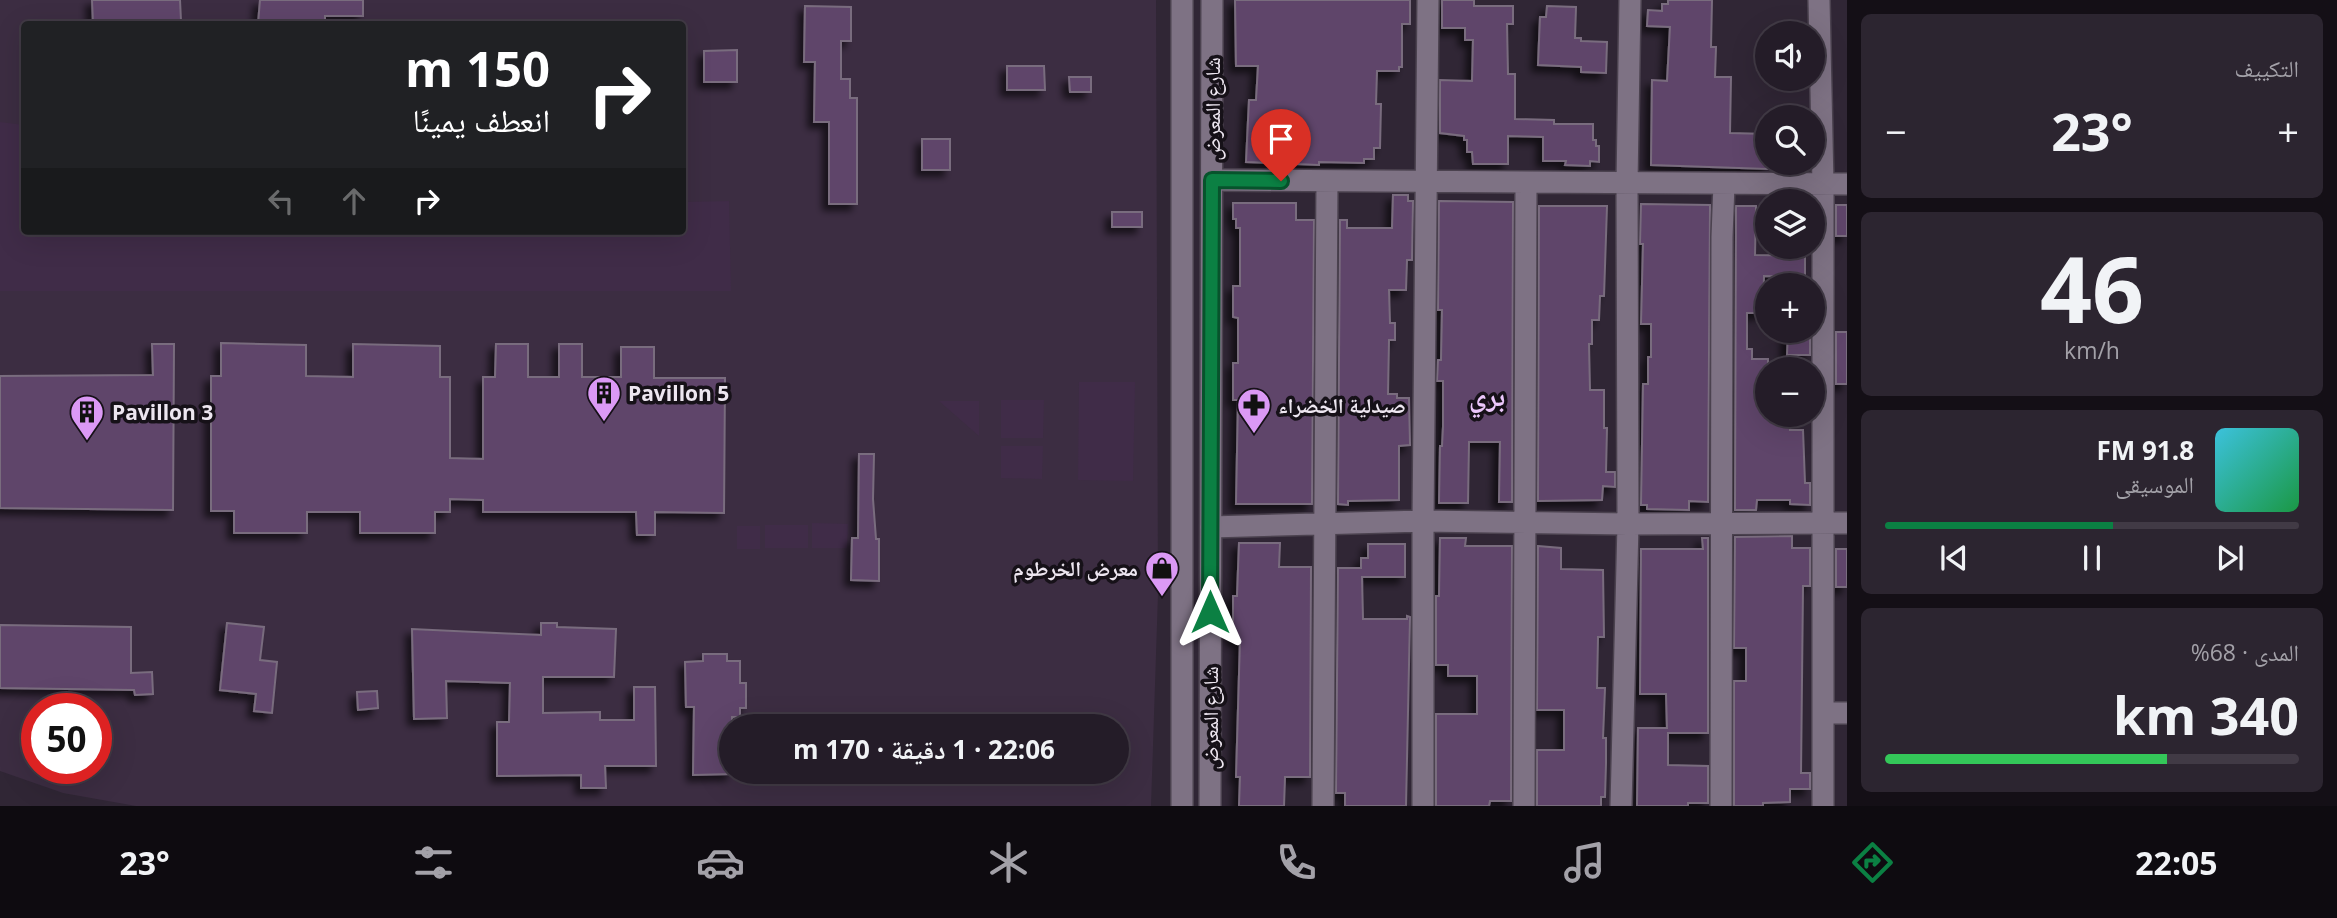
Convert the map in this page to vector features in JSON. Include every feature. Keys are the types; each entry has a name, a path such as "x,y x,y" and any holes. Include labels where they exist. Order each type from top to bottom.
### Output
{"street":[{"name":"شارع المعرض","path":"1182,0 1182,806"},
{"name":"شارع المعرض","path":"1210,806 1212,0"},
{"path":"1423,806 1428,0"},
{"path":"1621,806 1628,524 1627,183 1630,0"},
{"path":"1819,0 1823,184 1823,806"},
{"path":"1182,112 1212,112"},
{"path":"1212,180 1847,184"},
{"path":"1323,806 1327,181"},
{"path":"1524,806 1526,183"},
{"path":"1721,806 1724,184"},
{"path":"1182,509 1211,518 1325,525 1423,521 1847,523"},
{"path":"1825,713 1847,713"}],"shaded area":[{"name":"معرض الخرطوم","path":"0,0 1156,0 1158,594 1151,806 136,806 63,793 37,784 112,784 112,693 21,693 21,778 0,771"},
{"path":"0,122 21,125 21,235 686,235 686,202 729,201 731,291 0,291"},
{"path":"1079,382 1135,382 1133,481 1078,480"},
{"path":"1001,400 1044,400 1043,438 1001,438"},
{"path":"939,401 979,401 979,436"},
{"path":"1001,446 1043,446 1042,479 1001,478"},
{"path":"812,523 848,524 847,548 812,548"},
{"path":"765,525 808,525 808,548 765,548"},
{"path":"737,526 760,526 760,549 737,549"}],"building":[{"path":"92,0 180,0 181,21 93,21"},
{"path":"260,0 363,0 363,16 325,16 325,21 258,21"},
{"path":"1235,0 1410,0 1410,24 1402,24 1402,67 1399,67 1399,71 1377,71 1376,104 1381,104 1380,148 1374,148 1374,159 1364,159 1364,163 1319,162 1319,165 1246,162 1249,100 1256,100 1258,66 1236,66"},
{"path":"1442,0 1474,0 1474,6 1513,6 1513,24 1507,24 1508,74 1515,74 1515,119 1554,120 1554,124 1593,124 1593,140 1596,140 1596,146 1599,146 1599,162 1590,161 1590,166 1565,165 1566,161 1543,161 1543,137 1508,136 1508,164 1473,164 1472,152 1467,152 1467,140 1464,140 1464,136 1440,133 1440,80 1472,81 1473,40 1465,40 1465,28 1442,28"},
{"path":"1668,0 1712,0 1711,47 1716,47 1715,77 1731,77 1730,133 1755,134 1755,169 1651,165 1652,80 1667,81 1670,27 1647,26 1648,10 1662,11 1662,4 1668,4"},
{"path":"805,6 851,7 851,41 841,41 841,79 850,79 850,98 857,98 857,204 829,204 829,122 814,122 815,62 804,62"},
{"path":"1547,6 1576,7 1575,38 1581,38 1581,41 1607,42 1606,73 1581,72 1581,67 1538,65 1540,17 1546,17"},
{"path":"737,50 737,82 704,82 704,51"},
{"path":"1007,66 1044,66 1045,90 1007,90"},
{"path":"1069,77 1091,77 1091,92 1070,92"},
{"path":"922,139 950,139 950,170 922,170"},
{"path":"1393,195 1408,195 1408,201 1413,201 1412,260 1407,260 1406,290 1389,290 1390,323 1395,323 1395,340 1389,340 1388,394 1397,394 1397,398 1409,398 1410,445 1399,446 1399,500 1348,501 1348,505 1338,504 1340,220 1347,220 1347,228 1392,228"},
{"path":"1439,201 1513,202 1512,502 1499,502 1500,442 1469,442 1468,503 1439,503 1443,381 1437,381 1438,360 1441,360 1442,310 1438,310"},
{"path":"1233,203 1296,203 1296,220 1314,220 1312,504 1236,504 1238,400 1233,400 1233,363 1238,363 1238,318 1233,317 1233,286 1240,286 1240,228 1236,228 1236,219 1233,219"},
{"path":"1641,204 1710,205 1708,502 1689,501 1689,510 1647,509 1647,505 1641,505 1643,384 1648,384 1651,324 1641,324"},
{"path":"1836,205 1847,205 1847,236 1836,236"},
{"path":"1539,206 1607,206 1604,296 1600,296 1599,320 1592,320 1592,344 1589,344 1590,390 1604,390 1606,472 1615,472 1615,487 1603,486 1602,500 1538,501"},
{"path":"1736,206 1755,206 1755,259 1805,259 1805,273 1755,273 1755,313 1747,313 1747,349 1752,349 1752,359 1755,359 1755,427 1790,427 1790,430 1803,430 1805,483 1810,483 1810,505 1790,504 1790,500 1757,500 1756,510 1735,510"},
{"path":"1112,212 1142,212 1142,227 1112,227"},
{"path":"1836,332 1847,332 1847,384 1836,384"},
{"name":"Pavillon 5","path":"221,343 306,345 306,376 353,377 353,344 440,346 440,377 450,377 450,458 483,459 483,377 495,377 496,344 528,344 528,377 559,377 559,344 582,344 582,377 621,377 621,347 654,347 654,378 725,378 724,513 655,512 655,535 637,535 636,512 483,512 483,500 450,499 450,512 435,512 435,533 360,533 360,512 307,512 307,533 234,533 234,511 211,511 211,376 221,376"},
{"path":"1788,343 1810,343 1810,355 1787,355"},
{"name":"Pavillon 3","path":"152,344 174,344 173,510 0,508 0,376 153,375"},
{"path":"859,454 874,454 873,499 876,539 879,539 879,581 851,580 852,538 858,538"},
{"path":"1792,536 1792,548 1810,548 1810,586 1803,586 1801,773 1810,773 1810,789 1790,789 1790,802 1734,806 1734,681 1746,681 1746,648 1734,648 1735,537"},
{"path":"1440,538 1466,538 1465,546 1512,546 1511,801 1490,801 1489,806 1436,806 1436,714 1477,714 1477,676 1448,676 1448,665 1436,665 1436,596 1439,596"},
{"path":"1702,538 1708,538 1708,733 1668,733 1668,765 1708,766 1708,803 1688,803 1688,806 1637,806 1638,728 1667,728 1666,694 1640,694 1641,549 1703,549"},
{"path":"1239,543 1280,543 1279,567 1311,567 1310,777 1285,777 1284,806 1239,806 1240,777 1236,777 1240,640 1233,640 1233,596 1237,596"},
{"path":"1368,544 1405,544 1405,577 1362,577 1363,619 1410,617 1406,806 1345,806 1345,793 1336,793 1338,568 1361,568 1361,558 1368,558"},
{"path":"1538,546 1561,548 1561,569 1603,570 1604,637 1598,637 1597,688 1605,688 1605,797 1601,797 1601,806 1537,806 1537,750 1564,750 1564,710 1537,710"},
{"path":"1836,549 1847,549 1847,587 1836,587"},
{"path":"227,623 264,627 260,660 277,662 272,713 254,711 256,694 220,690"},
{"path":"541,623 557,623 557,627 616,629 614,677 543,677 543,713 600,712 600,720 634,720 634,687 655,687 656,766 605,766 606,788 581,788 581,775 497,776 497,722 509,722 510,683 446,681 447,718 414,719 412,629 541,635"},
{"path":"0,625 131,627 131,673 152,672 153,694 135,695 134,690 0,688"},
{"path":"703,654 727,654 727,661 740,661 740,683 746,683 746,708 740,708 740,714 719,714 719,774 693,775 694,707 686,707 685,662 703,661"},
{"path":"377,691 378,708 358,710 357,692"}],"place":[{"name":"Pavillon 5","path":"604,423"},
{"name":"صيدلية الخضراء","path":"1254,435"},
{"name":"Pavillon 3","path":"87,442"},
{"name":"معرض الخرطوم","path":"1162,598"}],"district":[{"name":"بري","path":"1487,395"}],"route":[{"path":"1210,612 1212,180 1281,181"}]}
